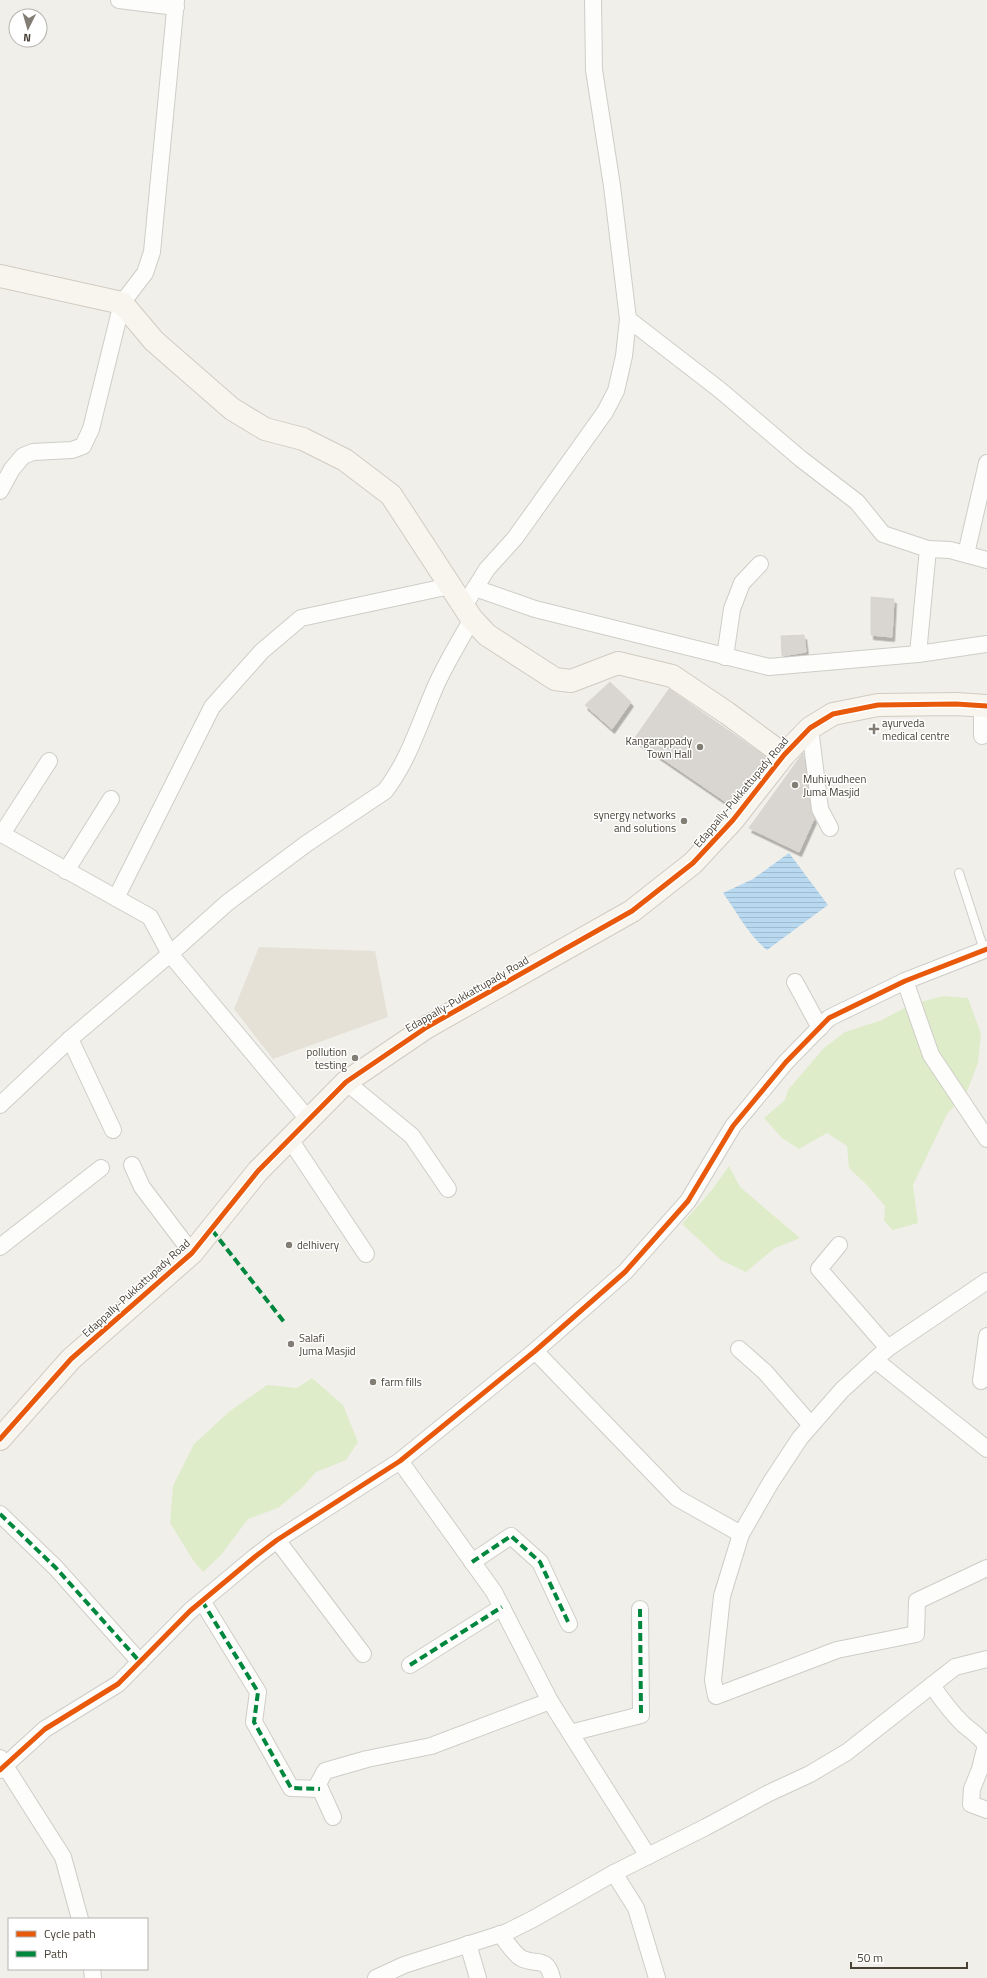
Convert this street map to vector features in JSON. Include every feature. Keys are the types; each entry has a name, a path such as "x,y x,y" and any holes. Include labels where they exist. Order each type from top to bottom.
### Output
{"main road":[{"path":"0,276 122,303 154,341 232,409 265,429 302,439 345,460 390,495 468,612 487,635 555,679 571,681 618,663 672,676 727,713 784,755"},
{"name":"Edappally-Pukkattupady Road","path":"2,1433 71,1359 192,1253 258,1171 346,1082 427,1026 632,911 693,863 732,820 784,755 810,728 833,714 878,705 956,704 985,706"}],"street":[{"path":"0,491 12,469 23,456 33,452 72,450 83,446 90,429 122,303 145,273 152,252 176,4 119,0"},
{"path":"0,1105 70,1039 170,954 227,903 306,844 385,791 394,780 400,767 468,612 475,588 487,569 515,538 605,412 616,391 624,356 628,319 612,186 594,70 593,0"},
{"path":"628,319 720,390 800,459 857,502 882,534 928,549 950,550 987,560"},
{"path":"966,554 987,463"},
{"path":"918,654 928,549"},
{"path":"725,657 732,609 742,583 760,564"},
{"path":"116,898 212,707 262,651 301,618 450,586"},
{"path":"475,588 535,609 769,667 918,654 987,644"},
{"path":"982,736 985,706"},
{"path":"810,728 820,809 830,828"},
{"path":"49,761 1,834 150,917 170,954 308,1119"},
{"path":"66,871 111,799"},
{"path":"80,1918 63,1857 2,1765 45,1729 118,1684 202,1601 277,1540 400,1461 535,1351 625,1272 688,1201 733,1126 786,1062 830,1018 905,981 985,950"},
{"path":"905,981 931,1055 987,1139"},
{"path":"795,982 820,1028"},
{"path":"70,1039 113,1130"},
{"path":"346,1082 412,1136 448,1189"},
{"path":"289,1138 366,1254"},
{"path":"132,1165 142,1188 192,1253"},
{"path":"0,1247 101,1168"},
{"path":"839,1245 819,1269 888,1348"},
{"path":"987,1281 888,1348 842,1390 810,1425 771,1482 741,1534 722,1596 713,1680 716,1696 837,1650 916,1634 917,1601 987,1568"},
{"path":"981,1381 987,1336"},
{"path":"738,1349 765,1372 810,1425"},
{"path":"535,1351 677,1498 741,1534"},
{"path":"875,1360 987,1450"},
{"path":"400,1461 494,1592 550,1701 648,1856"},
{"path":"0,1514 56,1568 140,1662"},
{"path":"472,1562 511,1536 540,1562 569,1624"},
{"path":"277,1540 363,1654"},
{"path":"202,1601 258,1692 254,1722 291,1788 320,1789"},
{"path":"410,1665 502,1607"},
{"path":"570,1733 641,1715 640,1609"},
{"path":"376,1978 404,1965 500,1934 533,1919 614,1873 706,1827 769,1793 810,1774 847,1752 955,1668 987,1659"},
{"path":"932,1685 942,1700 964,1724 979,1736 986,1744 980,1769 972,1789 971,1804 987,1810"},
{"path":"333,1817 318,1784 324,1771 367,1759 431,1746 550,1701"},
{"path":"614,1873 636,1908 657,1978"},
{"path":"500,1934 517,1955 523,1959 542,1962 550,1970 552,1978"},
{"path":"468,1944 478,1978"}],"lane":[{"path":"960,873 985,950"}],"shaded area":[{"path":"259,947 375,951 388,1017 273,1059 234,1009"}],"green space":[{"path":"943,996 968,998 981,1034 978,1063 966,1094 947,1114 913,1185 918,1223 893,1230 884,1221 885,1206 866,1184 849,1168 847,1146 827,1133 799,1149 782,1138 764,1118 785,1100 788,1090 824,1048 845,1032 882,1020 910,1005"},
{"path":"729,1166 740,1187 800,1238 775,1248 746,1272 721,1260 682,1224 711,1191"},
{"path":"312,1378 343,1405 358,1442 346,1460 316,1472 302,1488 278,1508 248,1519 221,1555 203,1572 193,1560 170,1523 173,1486 194,1444 230,1411 267,1385 297,1388"}],"water":[{"path":"789,853 828,905 767,950 754,938 723,893 753,879"}],"building":[{"path":"871,597 894,599 892,637 871,635"},
{"path":"804,635 806,652 782,656 781,636"},
{"path":"610,682 631,702 612,729 585,705"},
{"name":"Kangarappady Town Hall","path":"669,689 766,757 729,804 634,739"},
{"name":"Muhiyudheen Juma Masjid","path":"803,753 811,810 814,819 799,852 749,828"}],"marked path":[{"path":"212,1230 284,1322"},
{"path":"0,1514 56,1568 140,1662"},
{"path":"472,1562 511,1536 540,1562 569,1624"},
{"path":"202,1601 258,1692 254,1722 291,1788 320,1789"},
{"path":"410,1665 502,1607"},
{"path":"640,1609 641,1715"}],"cycle path":[{"path":"0,1439 71,1359 192,1253 258,1171 346,1082 427,1027 632,911 693,863 733,820 784,755 810,728 833,714 878,705 956,704 987,706"},
{"path":"0,1770 45,1729 118,1684 190,1611 256,1556 277,1540 400,1461 535,1351 625,1272 688,1201 733,1126 786,1062 829,1018 905,981 987,949"}],"place":[{"name":"ayurveda medical centre","path":"874,729"},
{"name":"Kangarappady Town Hall","path":"700,747"},
{"name":"Muhiyudheen Juma Masjid","path":"795,785"},
{"name":"synergy networks and solutions","path":"684,821"},
{"name":"pollution testing","path":"355,1058"},
{"name":"delhivery","path":"289,1245"},
{"name":"Salafi Juma Masjid","path":"291,1344"},
{"name":"farm fills","path":"373,1382"}]}
